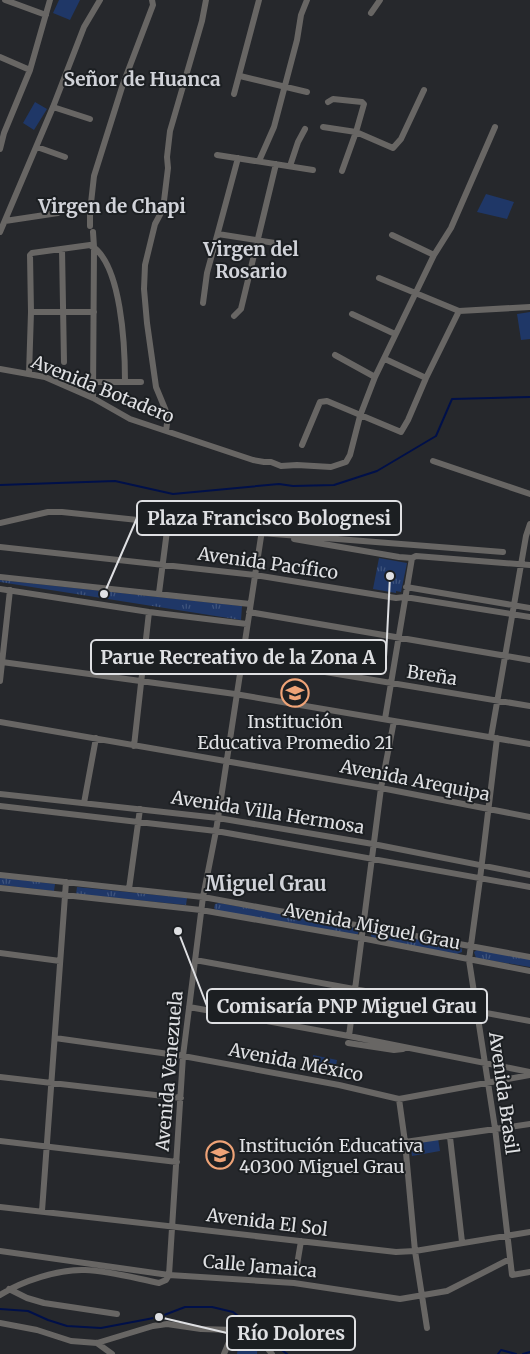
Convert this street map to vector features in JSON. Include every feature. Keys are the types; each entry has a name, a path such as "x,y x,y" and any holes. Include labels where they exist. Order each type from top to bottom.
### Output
{"street":[{"path":"0,4 3,0 46,15"},
{"path":"0,149 4,133 30,70 50,0"},
{"path":"0,232 53,107 84,27 100,0"},
{"path":"93,398 94,247 90,212 94,176 124,84 153,5 152,0"},
{"path":"166,431 168,416 156,387 147,324 144,289 145,265 155,224 163,209 171,124 202,21 206,0"},
{"path":"234,94 259,0"},
{"path":"259,161 274,126 297,40 301,15 307,0"},
{"path":"371,13 380,0"},
{"path":"0,57 30,70"},
{"path":"240,76 307,92"},
{"path":"323,127 356,132 393,148 401,139 424,90"},
{"path":"328,102 333,99 362,102 364,104 342,171"},
{"path":"53,107 90,119"},
{"path":"360,416 375,377 414,293 434,254 451,228 494,128"},
{"path":"290,166 298,142 305,129"},
{"path":"37,146 65,157"},
{"path":"217,155 313,170"},
{"path":"203,302 207,273 238,158"},
{"path":"234,316 241,308 276,164"},
{"path":"5,221 58,213"},
{"path":"218,234 275,243"},
{"path":"392,235 434,254"},
{"path":"30,374 30,254 90,245 94,247 116,283 124,343 125,382"},
{"path":"62,249 64,362"},
{"path":"379,278 459,311 530,307"},
{"path":"302,445 322,401 327,401 400,432 408,420 459,311"},
{"path":"31,312 94,312"},
{"path":"352,314 395,334"},
{"path":"335,355 375,377"},
{"path":"385,359 426,378"},
{"name":"Avenida Botadero","path":"0,369 45,377 93,398 130,420 253,460 271,462 280,466 331,467 346,462 350,455 360,416"},
{"path":"93,382 141,382"},
{"path":"433,461 530,494"},
{"path":"0,523 48,512 264,533 503,552"},
{"name":"Avenida Venezuela","path":"170,1275 183,1056 201,910 216,831 235,694 250,604 264,533 264,517"},
{"path":"159,593 168,523"},
{"name":"Avenida Brasil","path":"530,524 526,536 497,700 488,809 469,960 495,1128 512,1275 530,1272"},
{"path":"264,533 412,558 416,556 530,565"},
{"name":"Avenida Pacífico","path":"0,547 255,575 530,617"},
{"path":"385,719 412,558"},
{"path":"0,578 159,593 250,604"},
{"path":"406,587 530,608"},
{"path":"0,589 149,612 247,624"},
{"path":"0,681 10,590"},
{"path":"134,746 149,612"},
{"path":"249,612 530,660"},
{"name":"Breña","path":"241,658 530,706"},
{"path":"2,662 235,694 530,744"},
{"path":"348,1039 381,788 394,721"},
{"name":"Avenida Arequipa","path":"0,722 381,788 530,817"},
{"path":"84,803 96,738"},
{"name":"Avenida Villa Hermosa","path":"0,794 218,818 373,844 530,875"},
{"name":"Avenida Villa Hermosa","path":"0,806 216,831 372,858 480,880 530,887"},
{"path":"129,889 140,809"},
{"name":"Avenida Miguel Grau","path":"0,875 203,897 530,957"},
{"path":"42,1211 66,882"},
{"name":"Avenida Miguel Grau","path":"0,888 201,910 361,938 530,971"},
{"path":"0,953 60,961"},
{"path":"195,960 530,1021"},
{"path":"189,1007 394,1050 410,1049 530,1074"},
{"name":"Avenida México","path":"55,1038 183,1056 339,1085 399,1099 530,1074"},
{"path":"0,1077 181,1098"},
{"path":"399,1099 415,1251 427,1328"},
{"path":"405,1142 530,1124"},
{"path":"450,1136 462,1242"},
{"path":"0,1142 177,1162"},
{"name":"Avenida El Sol","path":"0,1206 396,1252 415,1251 530,1232"},
{"path":"296,1271 301,1241"},
{"name":"Calle Jamaica","path":"0,1251 170,1275 294,1283 400,1299 447,1291 510,1259"},
{"path":"0,1295 9,1289 45,1277 83,1270 106,1272 159,1283 166,1280 170,1275"},
{"path":"9,1289 27,1298 44,1303 117,1314"},
{"path":"0,1324 37,1330 71,1341 97,1343 153,1326 167,1324 201,1329 234,1330 256,1334 272,1354"},
{"path":"224,1354 234,1330"},
{"path":"97,1343 112,1354"}],"green space":[{"path":"59,0 80,0 70,20 53,13"},
{"path":"35,102 47,109 34,130 23,123"},
{"path":"486,194 514,202 507,219 477,212"},
{"path":"530,312 530,339 521,340 517,314"},
{"path":"379,558 407,563 401,592 396,591 396,593 373,589"},
{"path":"0,580 242,606 241,620 0,582"},
{"path":"0,877 55,884 54,891 0,885"},
{"path":"77,887 187,898 186,905 76,894"},
{"path":"219,903 357,927 359,929 358,934 217,911 214,908 215,904"},
{"path":"374,931 459,946 462,952 457,954 374,939 371,933"},
{"path":"477,950 530,959 530,967 476,958 474,952"},
{"path":"313,1055 337,1060 335,1072 314,1068"},
{"path":"438,1138 440,1151 412,1156 410,1142"},
{"path":"240,1334 256,1336 258,1338 257,1354 237,1354"}],"waterway":[{"path":"0,485 115,481 173,494 279,484 293,486 334,485 377,471 436,436 452,399 530,397"},
{"path":"0,1309 28,1311 67,1326 101,1328 159,1317 185,1307 212,1307 233,1312 287,1354"},
{"path":"498,1354 501,1350 516,1354"},
{"path":"523,1354 530,1352"}],"place":[{"name":"Parue Recreativo de la Zona A","path":"390,576"},
{"name":"Plaza Francisco Bolognesi","path":"104,594"},
{"name":"Institución Educativa Promedio 21","path":"295,693"},
{"name":"Comisaría PNP Miguel Grau","path":"178,931"},
{"name":"Institución Educativa 40300 Miguel Grau","path":"220,1155"},
{"name":"Río Dolores","path":"159,1317"}],"district":[{"name":"Señor de Huanca","path":"142,79"},
{"name":"Virgen de Chapi","path":"112,206"},
{"name":"Virgen del Rosario","path":"251,260"},
{"name":"Miguel Grau","path":"266,883"}]}
